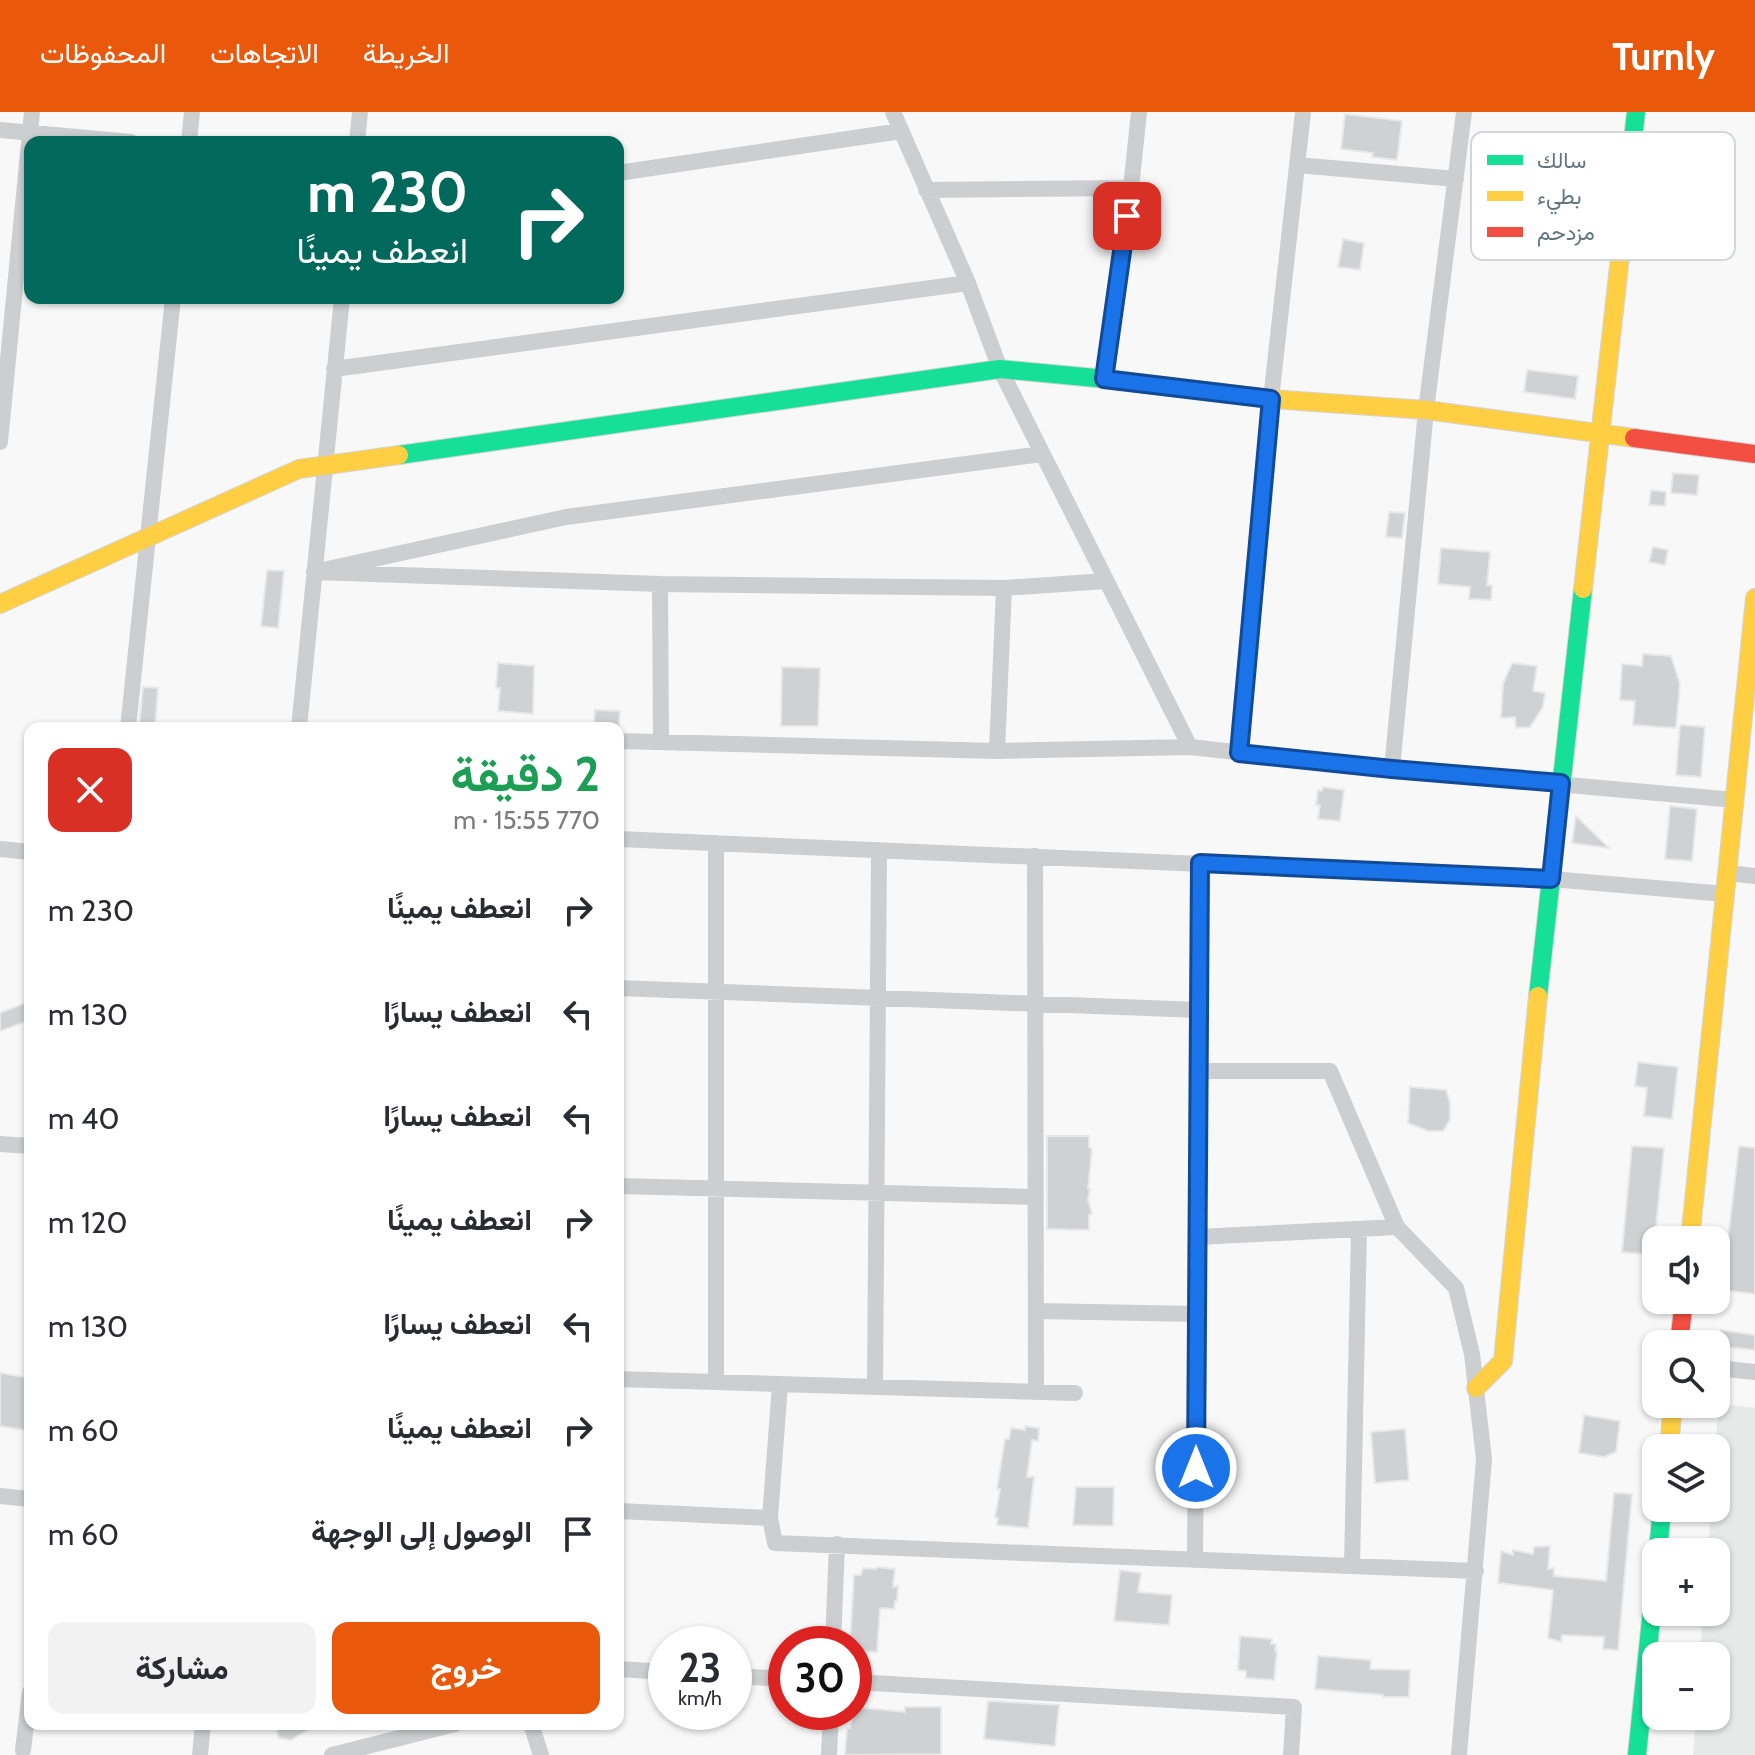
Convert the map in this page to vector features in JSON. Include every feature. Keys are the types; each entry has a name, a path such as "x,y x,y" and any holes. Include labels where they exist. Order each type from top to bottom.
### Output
{"street":[{"path":"30,136 32,112"},
{"path":"190,136 192,112"},
{"path":"358,136 360,112"},
{"path":"893,112 968,283 1000,369 1190,747"},
{"path":"1104,379 1139,112"},
{"path":"1239,753 1271,399 1303,112"},
{"path":"1392,769 1426,410 1464,112"},
{"path":"1634,132 1636,112"},
{"path":"0,130 64,136"},
{"path":"624,172 901,131"},
{"path":"1297,165 1456,179"},
{"path":"926,190 1131,188"},
{"path":"0,442 24,192"},
{"path":"1476,1388 1503,1361 1561,783 1620,260"},
{"path":"334,369 968,283"},
{"path":"129,722 172,304"},
{"path":"300,722 341,304"},
{"path":"0,604 299,469 1000,369 1271,399 1426,410 1755,454"},
{"path":"314,572 566,517 1042,454"},
{"path":"314,572 660,584 1004,588 1106,581"},
{"path":"660,584 661,742"},
{"path":"997,751 1004,588"},
{"path":"1691,1226 1735,800 1748,743 1755,607"},
{"path":"624,741 997,751 1190,747 1735,800"},
{"path":"624,839 1551,879 1725,894"},
{"path":"716,843 716,1382"},
{"path":"0,849 24,851"},
{"path":"875,1387 879,850"},
{"path":"1035,856 1036,1392"},
{"path":"1195,1560 1200,863"},
{"path":"1727,873 1755,876"},
{"path":"624,988 1199,1010"},
{"path":"1199,1071 1330,1071 1397,1227 1456,1288 1472,1354 1484,1459 1459,1755"},
{"path":"0,1144 24,1146"},
{"path":"624,1186 1036,1197"},
{"path":"1198,1237 1397,1227"},
{"path":"1352,1566 1359,1229"},
{"path":"1036,1311 1197,1314"},
{"path":"1730,1369 1755,1372"},
{"path":"624,1379 1075,1393"},
{"path":"780,1384 770,1518 775,1543 1476,1571"},
{"path":"0,1496 24,1498"},
{"path":"624,1511 770,1518"},
{"path":"834,1626 837,1544"},
{"path":"1637,1755 1650,1626"},
{"path":"624,1669 648,1671"},
{"path":"872,1683 1294,1707 1291,1755"},
{"path":"23,1750 25,1730"},
{"path":"200,1755 202,1730"},
{"path":"332,1755 431,1730"},
{"path":"533,1730 541,1755"},
{"path":"829,1755 830,1730"}],"shaded area":[{"path":"1730,1405 1755,1408 1755,1755 1693,1755 1695,1730 1730,1730 1730,1642 1701,1642 1702,1626 1730,1626 1730,1538 1709,1538 1710,1522 1730,1522 1730,1434 1716,1434 1718,1418 1730,1418"}],"building":[{"path":"1345,114 1402,121 1397,160 1341,149"},
{"path":"1343,239 1364,243 1360,270 1338,267"},
{"path":"1527,370 1578,376 1575,399 1524,392"},
{"path":"1673,473 1699,475 1697,495 1671,493"},
{"path":"1651,490 1666,492 1665,506 1649,505"},
{"path":"1389,512 1405,513 1402,538 1386,537"},
{"path":"1653,547 1668,550 1665,565 1649,562"},
{"path":"1441,548 1490,552 1487,585 1492,586 1491,600 1469,599 1470,587 1438,584"},
{"path":"267,570 284,571 278,628 261,626"},
{"path":"1643,654 1671,656 1680,684 1676,728 1633,725 1635,701 1620,700 1622,664 1642,666"},
{"path":"498,663 534,666 533,714 498,711"},
{"path":"1512,663 1537,666 1533,691 1545,693 1543,707 1530,727 1516,728 1515,717 1501,718 1503,684"},
{"path":"782,667 820,668 818,726 781,726"},
{"path":"143,687 158,688 155,722 140,722"},
{"path":"595,710 620,711 619,722 594,722"},
{"path":"1680,725 1705,727 1701,777 1676,775"},
{"path":"1323,787 1344,790 1340,821 1318,819 1318,790 1322,791"},
{"path":"1670,806 1697,809 1692,861 1665,859"},
{"path":"1576,816 1609,848 1572,843"},
{"path":"24,1003 24,1022 0,1031 0,1013"},
{"path":"1638,1062 1678,1067 1672,1119 1644,1116 1647,1088 1635,1086"},
{"path":"1410,1087 1446,1090 1450,1120 1443,1131 1428,1131 1408,1123"},
{"path":"1047,1136 1089,1136 1089,1147 1092,1149 1088,1200 1092,1214 1089,1215 1089,1230 1047,1229"},
{"path":"1632,1146 1664,1148 1656,1226 1642,1226 1642,1254 1622,1252"},
{"path":"1739,1146 1755,1148 1755,1294 1730,1291 1730,1226"},
{"path":"1730,1331 1755,1335 1755,1350 1730,1347"},
{"path":"0,1373 24,1377 24,1430 0,1426"},
{"path":"1584,1415 1620,1421 1616,1452 1604,1457 1579,1453"},
{"path":"1025,1426 1039,1428 1038,1441 1032,1440 1027,1477 1034,1477 1028,1528 997,1525 998,1518 995,1518 1000,1489 997,1489 1005,1439 1009,1439 1011,1428 1025,1430"},
{"path":"1405,1429 1409,1480 1375,1483 1371,1432"},
{"path":"1076,1487 1114,1487 1113,1526 1073,1525"},
{"path":"1614,1493 1632,1494 1618,1650 1603,1649 1604,1637 1562,1635 1561,1642 1548,1638 1553,1590 1498,1583 1501,1551 1513,1555 1513,1550 1533,1554 1534,1547 1550,1546 1548,1569 1554,1568 1554,1576 1606,1581"},
{"path":"863,1568 895,1569 893,1587 898,1586 894,1609 880,1608 877,1652 872,1652 872,1626 851,1626 854,1575 861,1575"},
{"path":"1120,1570 1141,1573 1138,1592 1172,1595 1169,1625 1114,1621"},
{"path":"1240,1636 1272,1639 1271,1644 1276,1644 1274,1680 1246,1678 1246,1671 1238,1670"},
{"path":"1318,1656 1371,1660 1370,1669 1410,1670 1409,1697 1315,1689"},
{"path":"988,1701 1059,1705 1055,1746 984,1739"},
{"path":"905,1707 941,1707 941,1754 845,1755 847,1730 872,1730 872,1709 905,1712"},
{"path":"277,1730 308,1730 291,1740 279,1738"}],"traffic: fast":[{"path":"1634,132 1636,112"},
{"path":"399,455 1000,369 1106,379"},
{"path":"1538,996 1583,589"},
{"path":"1659,1538 1661,1522"},
{"path":"1637,1755 1650,1626"}],"traffic: slow":[{"path":"1583,589 1620,260"},
{"path":"1106,379 1271,399 1426,410 1634,438"},
{"path":"0,604 299,469 399,455"},
{"path":"1691,1226 1755,598"},
{"path":"1476,1388 1503,1361 1538,996"},
{"path":"1670,1434 1672,1418"}],"traffic: jam":[{"path":"1634,438 1755,454"},
{"path":"1681,1330 1682,1314"}],"route":[{"path":"1127,216 1104,379 1271,399 1239,753 1561,783 1551,879 1200,863 1196,1468"}]}
